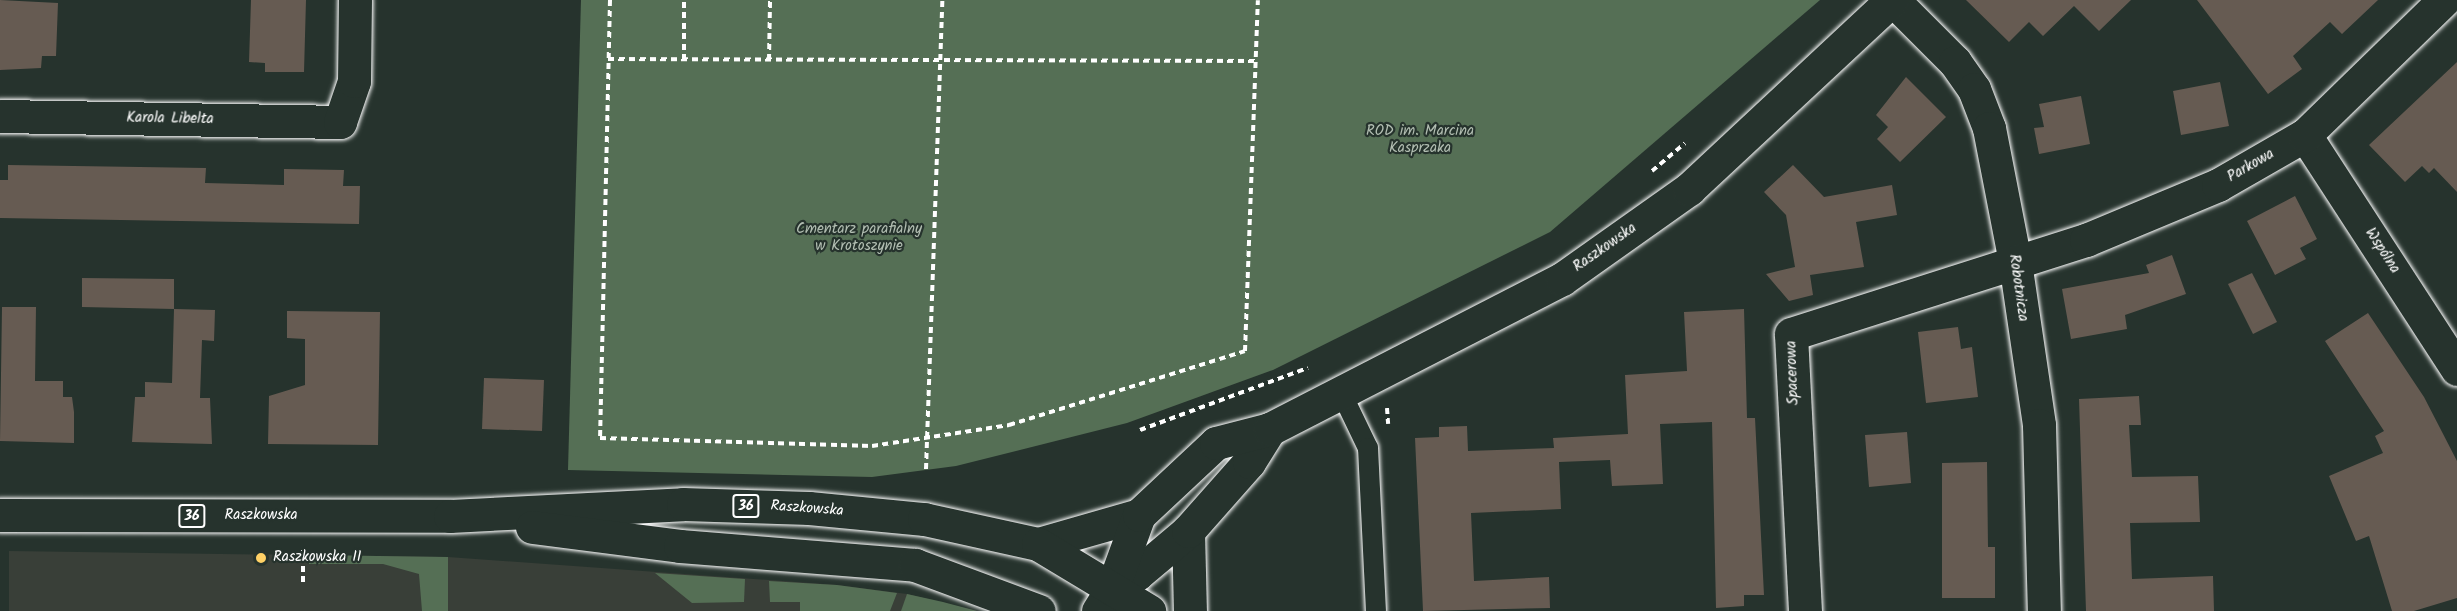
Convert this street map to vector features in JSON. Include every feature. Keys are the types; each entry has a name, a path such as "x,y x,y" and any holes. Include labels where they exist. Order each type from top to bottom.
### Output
{"street":[{"name":"Karola Libelta","path":"0,116 340,122 354,81 355,0"},
{"name":"Robotnicza","path":"1893,0 1955,62 1974,89 1989,128 2015,262 2039,425 2044,611"},
{"name":"Raszkowska","path":"0,515 450,516 683,504 809,507 924,519 1038,544 1105,600 1139,515 1216,443 1270,429 1571,272 1689,189 1893,0"},
{"name":"Parkowa","path":"2015,262 2163,210 2218,185 2305,135 2444,0"},
{"name":"Wspólna","path":"2305,135 2457,369"},
{"name":"Spacerowa","path":"1805,611 1791,334 2015,262"},
{"path":"1105,600 1188,531 1249,462 1270,429"},
{"path":"1038,544 1139,515"},
{"name":"Raszkowska","path":"450,516 680,546 915,565 1040,611"},
{"path":"1188,531 1190,611"},
{"name":"36","path":"1105,600 1149,611"}],"lane":[{"path":"1341,392 1368,448 1376,611"}],"path":[{"path":"610,0 600,438 872,446 927,440 1009,425 1245,351 1258,0"},
{"path":"684,0 684,60"},
{"path":"769,60 770,0"},
{"path":"926,470 942,0"},
{"path":"608,59 1256,61"},
{"path":"1643,178 1687,141"},
{"path":"1140,430 1319,364"},
{"path":"1387,405 1398,400"},
{"path":"303,550 303,582"}],"shaded area":[{"path":"9,551 448,557 837,585 907,594 977,611 9,611"}],"green space":[{"name":"Cmentarz parafialny w Krotoszynie","path":"581,0 1820,0 1550,232 1273,370 1127,423 956,466 872,477 568,470"},
{"path":"309,555 448,557 448,611 422,611 419,574 383,564 309,564"},
{"path":"655,573 745,579 744,602 692,603"},
{"path":"769,581 837,585 897,593 890,611 800,611 800,602 770,602"},
{"path":"907,594 943,602 977,611 901,611"}],"building":[{"path":"0,0 58,3 56,56 42,56 41,68 0,70"},
{"path":"251,0 306,0 304,72 265,72 265,63 249,62"},
{"path":"1966,0 2131,0 2099,31 2074,6 2043,36 2029,22 2009,42"},
{"path":"2197,0 2378,0 2342,34 2330,22 2293,56 2302,69 2268,94"},
{"path":"2457,62 2457,192 2434,168 2429,173 2422,166 2405,182 2369,145"},
{"path":"1906,77 1946,117 1900,162 1877,139 1888,127 1876,115"},
{"path":"2220,82 2229,126 2181,135 2173,91"},
{"path":"2081,96 2090,144 2039,154 2034,128 2044,127 2039,104"},
{"path":"8,165 206,168 205,183 284,185 284,169 344,170 343,186 360,186 359,224 0,218 0,180 8,180"},
{"path":"1793,165 1824,197 1892,185 1897,215 1856,222 1864,267 1810,275 1813,295 1789,301 1766,274 1795,267 1786,215 1764,192"},
{"path":"2295,196 2317,239 2300,248 2306,259 2275,275 2247,221"},
{"path":"2172,255 2186,294 2125,315 2127,329 2071,339 2062,289 2149,273 2146,265"},
{"path":"2252,273 2277,322 2253,334 2228,284"},
{"path":"82,278 174,279 174,309 82,307"},
{"path":"2,307 36,307 35,381 63,381 63,397 72,397 74,443 0,441"},
{"path":"174,309 215,310 214,341 202,340 200,398 210,398 212,444 132,442 135,397 145,397 145,382 172,383"},
{"path":"1744,309 1747,418 1755,418 1764,595 1744,595 1744,606 1716,608 1712,422 1660,424 1663,484 1612,486 1610,460 1559,462 1561,509 1471,513 1474,581 1549,577 1550,608 1423,611 1415,438 1439,437 1439,427 1467,426 1468,451 1554,448 1553,438 1628,434 1625,375 1687,371 1684,312"},
{"path":"287,311 380,312 378,445 268,444 269,396 305,385 305,339 287,338"},
{"path":"2368,313 2424,397 2457,461 2457,598 2414,611 2392,611 2369,536 2356,541 2329,476 2383,453 2375,436 2384,431 2325,341"},
{"path":"1958,327 1961,349 1972,347 1978,397 1926,403 1918,332"},
{"path":"484,378 544,380 542,431 482,429"},
{"path":"2139,396 2141,425 2129,425 2132,477 2198,476 2200,522 2130,523 2132,579 2213,576 2214,611 2086,611 2079,399"},
{"path":"1907,432 1911,483 1869,487 1865,435"},
{"path":"1987,462 1988,547 1995,547 1995,598 1942,598 1942,463"}],"place":[{"name":"Raszkowska II","path":"261,558"}],"park label":[{"name":"ROD im. Marcina Kasprzaka","path":"1420,140"}]}
